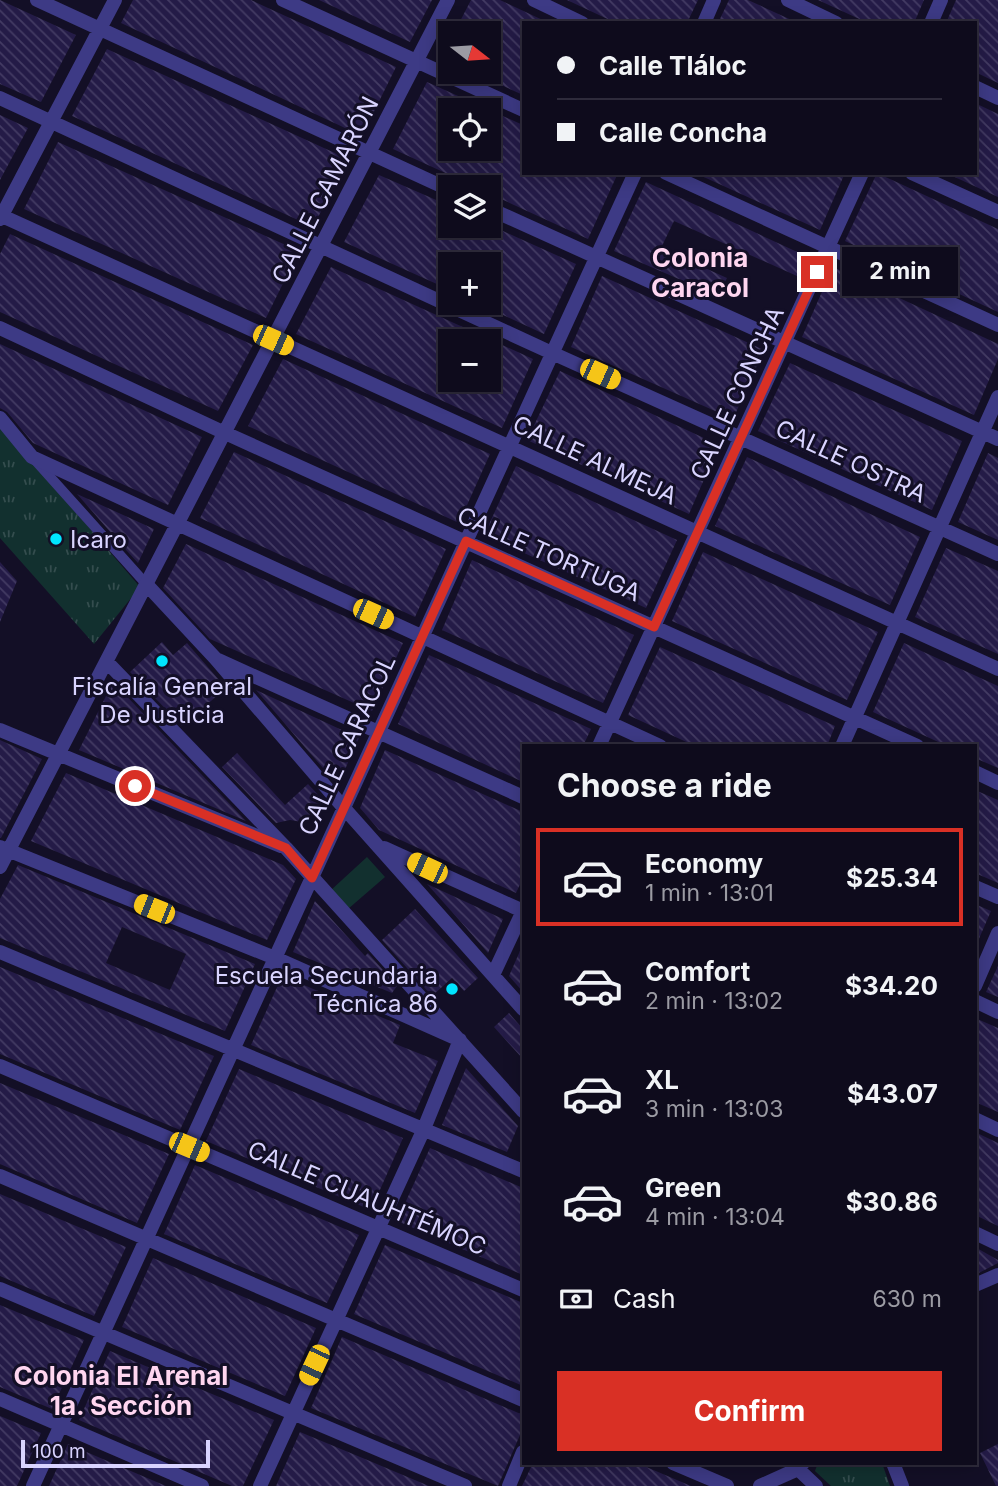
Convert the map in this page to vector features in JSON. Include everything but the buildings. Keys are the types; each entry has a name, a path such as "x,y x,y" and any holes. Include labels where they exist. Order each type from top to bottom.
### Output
{"street":[{"path":"37,0 438,184"},
{"path":"1,216 115,0"},
{"path":"283,0 522,110"},
{"name":"CALLE CAMARÓN","path":"0,867 4,848 60,755 448,0"},
{"path":"534,0 578,21"},
{"path":"705,21 714,0"},
{"path":"788,0 832,21"},
{"path":"932,21 941,0"},
{"path":"977,88 998,98"},
{"name":"CALLE OSTRA","path":"0,98 552,353 998,554"},
{"name":"CALLE CARACOL","path":"33,1486 634,175"},
{"path":"670,175 998,325"},
{"name":"CALLE CONCHA","path":"600,744 861,175"},
{"path":"916,175 998,212"},
{"path":"501,214 998,439"},
{"name":"CALLE ALMEJA","path":"1,216 998,668"},
{"name":"CALLE TORTUGA","path":"0,328 225,433 913,744"},
{"path":"843,744 998,397"},
{"path":"0,418 522,1008"},
{"path":"32,457 656,744"},
{"path":"215,658 522,797"},
{"path":"107,662 286,848 522,1110"},
{"path":"0,730 286,848"},
{"path":"977,773 998,783"},
{"path":"379,846 522,911"},
{"path":"4,848 275,958 460,1040"},
{"path":"977,888 998,897"},
{"path":"493,975 522,913"},
{"path":"977,981 998,933"},
{"path":"0,952 522,1171"},
{"path":"977,1002 998,1012"},
{"path":"260,1486 423,1130 460,1040"},
{"name":"CALLE CUAUHTÉMOC","path":"0,1066 522,1290"},
{"path":"977,1120 998,1130"},
{"path":"0,1176 522,1400"},
{"path":"977,1234 998,1244"},
{"path":"977,1284 998,1275"},
{"path":"0,1289 465,1486"},
{"path":"0,1399 202,1486"},
{"path":"509,1486 522,1454"},
{"path":"678,1465 727,1486"},
{"path":"894,1465 902,1486"},
{"path":"760,1486 800,1466 816,1486"}],"green space":[{"path":"0,424 140,587 94,644 0,538"},
{"path":"367,857 385,877 348,909 330,891"},
{"path":"817,1465 883,1465 890,1486 831,1486 815,1471"}],"place":[{"name":"Icaro","path":"56,539"},
{"name":"Fiscalía General De Justicia","path":"162,661"},
{"name":"Escuela Secundaria Técnica 86","path":"452,989"}],"district":[{"name":"Colonia Caracol","path":"700,272"},
{"name":"Colonia El Arenal 1a. Sección","path":"121,1390"}],"route":[{"path":"135,786 286,848 312,878 466,541 654,627 817,272"}]}
